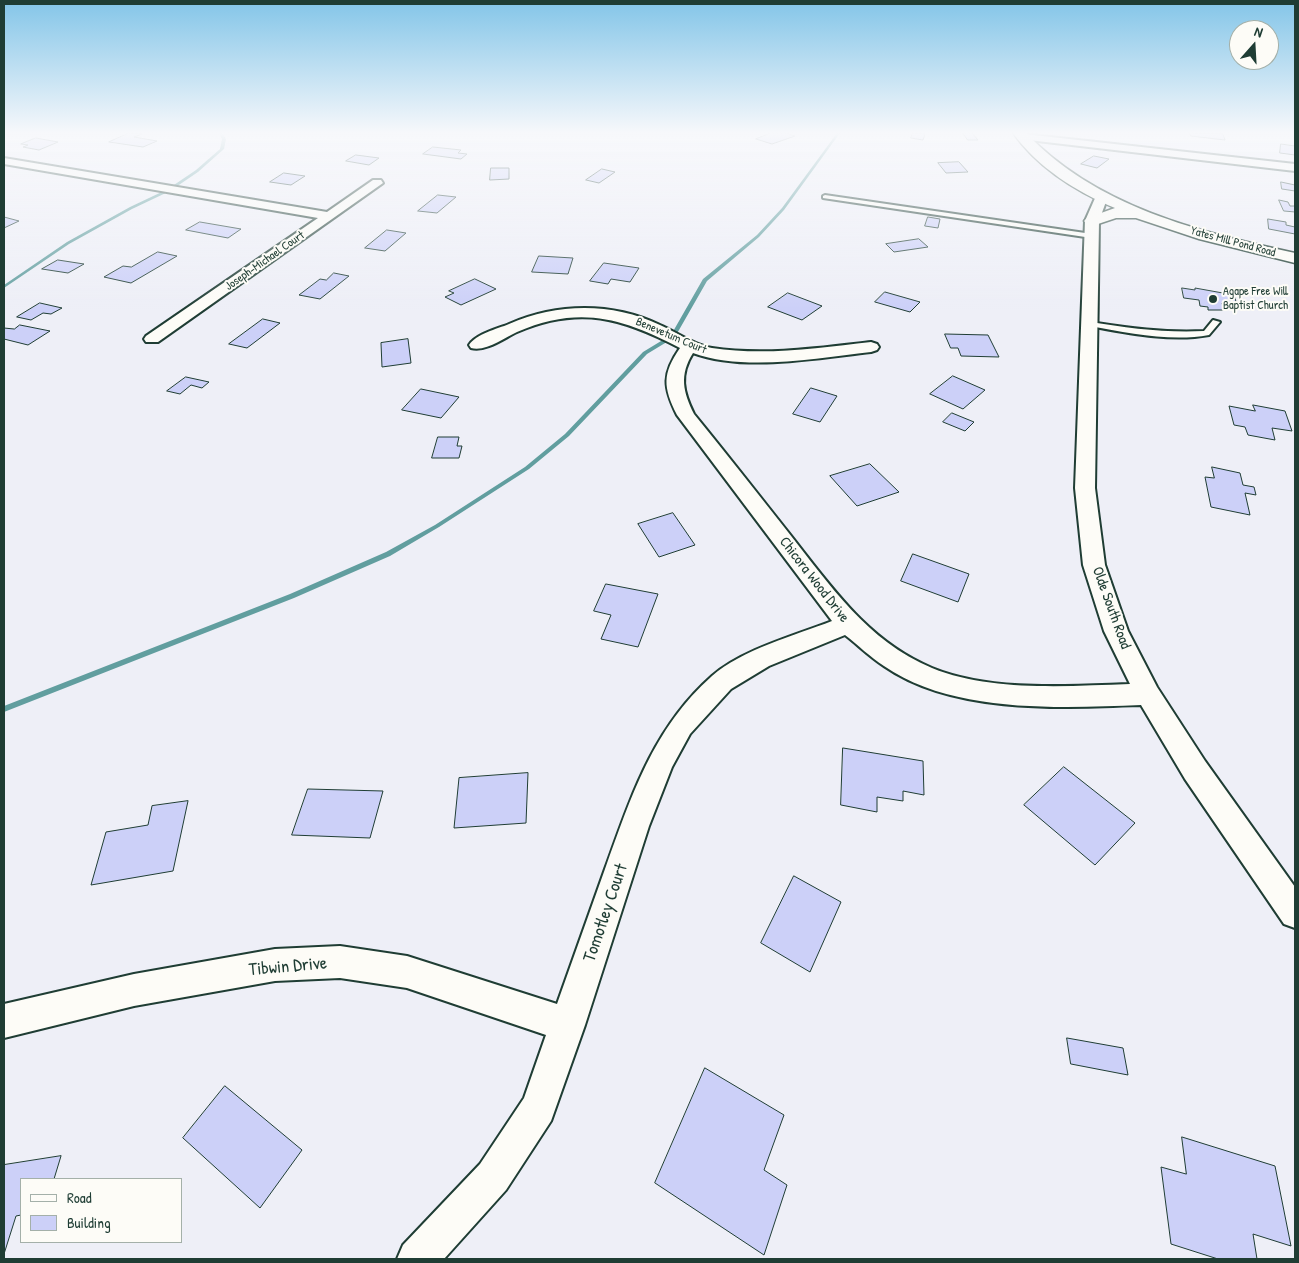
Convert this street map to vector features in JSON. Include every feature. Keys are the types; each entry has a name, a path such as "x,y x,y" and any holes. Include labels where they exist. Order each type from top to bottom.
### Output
{"street":[{"path":"187,192 329,216"},
{"name":"Joseph-Michael Court","path":"152,339 364,192"},
{"name":"Yates Mill Pond Road","path":"1095,192 1144,214 1206,236 1295,258"},
{"name":"Olde South Road","path":"1102,196 1097,205 1092,228 1085,488 1094,565 1116,631 1148,694 1195,770 1295,913"},
{"path":"1092,228 1114,213 1144,214"},
{"name":"Benevetum Court","path":"477,344 510,327 532,319 562,313 588,312 620,316 646,324 689,346 709,352 738,356 781,356 871,347"},
{"name":"Chicora Wood Drive","path":"689,346 677,362 673,378 676,396 686,415 848,624 893,660 926,677 983,692 1068,697 1148,694"},
{"name":"Tomotley Court","path":"418,1259 493,1176 538,1108 635,826 660,763 681,726 722,682 752,664 848,624"},
{"name":"Tibwin Drive","path":"4,1021 134,990 265,966 340,962 407,972 568,1025"}],"lane":[{"path":"825,197 1092,228"},
{"path":"1090,324 1144,333 1188,334 1206,333 1216,322"}],"building":[{"path":"438,195 456,197 437,213 418,211"},
{"path":"1279,200 1288,202 1290,206 1295,206 1295,212 1284,211"},
{"path":"4,217 19,221 4,228"},
{"path":"928,217 940,219 938,228 925,226"},
{"path":"1268,219 1286,222 1286,225 1295,227 1295,234 1269,229"},
{"path":"200,222 241,229 228,238 186,230"},
{"path":"387,230 406,233 385,251 365,248"},
{"path":"919,239 928,247 894,252 886,244"},
{"path":"158,252 177,256 131,283 104,277 123,266 131,267"},
{"path":"539,256 573,258 568,274 532,272"},
{"path":"58,260 84,264 68,273 42,269"},
{"path":"604,263 639,268 630,282 611,279 608,284 590,281"},
{"path":"334,273 349,276 320,299 299,295 320,279 326,280"},
{"path":"475,279 496,289 461,305 445,297 454,293 449,291"},
{"name":"Agape Free Will Baptist Church","path":"1182,288 1195,290 1195,288 1234,295 1237,305 1222,303 1224,310 1208,310 1208,307 1200,306 1199,300 1184,298"},
{"path":"885,292 920,302 910,312 875,302"},
{"path":"788,293 822,306 802,320 768,307"},
{"path":"40,303 62,308 51,314 43,313 31,320 17,317"},
{"path":"263,319 280,323 247,348 229,344"},
{"path":"20,325 50,331 28,345 4,339 4,328 14,329"},
{"path":"945,334 988,335 999,357 961,356 958,348 951,348"},
{"path":"408,339 411,363 382,367 381,343"},
{"path":"953,376 985,390 963,409 930,394"},
{"path":"186,377 209,382 202,388 191,385 180,394 167,391"},
{"path":"811,388 837,396 820,422 793,414"},
{"path":"421,389 459,397 441,418 402,410"},
{"path":"1253,405 1285,411 1292,431 1272,428 1275,440 1248,435 1245,427 1234,425 1229,406 1255,411"},
{"path":"952,413 974,422 965,431 943,422"},
{"path":"438,437 459,437 457,446 462,446 459,458 432,458"},
{"path":"870,464 899,492 857,506 830,476"},
{"path":"1212,467 1240,473 1243,485 1254,487 1256,495 1245,493 1250,515 1211,507 1205,477 1214,478"},
{"path":"673,513 695,545 659,557 638,524"},
{"path":"913,554 969,574 958,602 901,581"},
{"path":"606,584 658,594 638,647 601,639 611,615 594,611"},
{"path":"843,748 923,761 924,795 903,791 903,801 877,797 877,812 841,805"},
{"path":"1064,767 1135,823 1095,865 1024,805"},
{"path":"528,773 526,823 454,828 459,778"},
{"path":"308,789 383,791 370,838 292,835"},
{"path":"188,801 173,871 91,885 106,832 148,825 152,806"},
{"path":"794,876 841,902 810,972 761,943"},
{"path":"1067,1038 1123,1048 1128,1075 1071,1064"},
{"path":"705,1068 784,1115 764,1170 787,1185 764,1255 655,1183"},
{"path":"225,1086 302,1150 260,1208 183,1138"},
{"path":"1182,1137 1275,1166 1291,1246 1253,1234 1257,1259 1218,1259 1171,1244 1161,1167 1186,1174"},
{"path":"61,1156 54,1178 20,1178 20,1215 16,1216 4,1254 4,1165"}],"waterway":[{"path":"4,287 68,243 131,208 165,192"},
{"path":"4,709 292,596 388,554 437,526 527,468 567,435 645,353 673,336 705,280 758,236 783,209 795,192"}],"place":[{"name":"Agape Free Will Baptist Church","path":"1213,299"}]}
